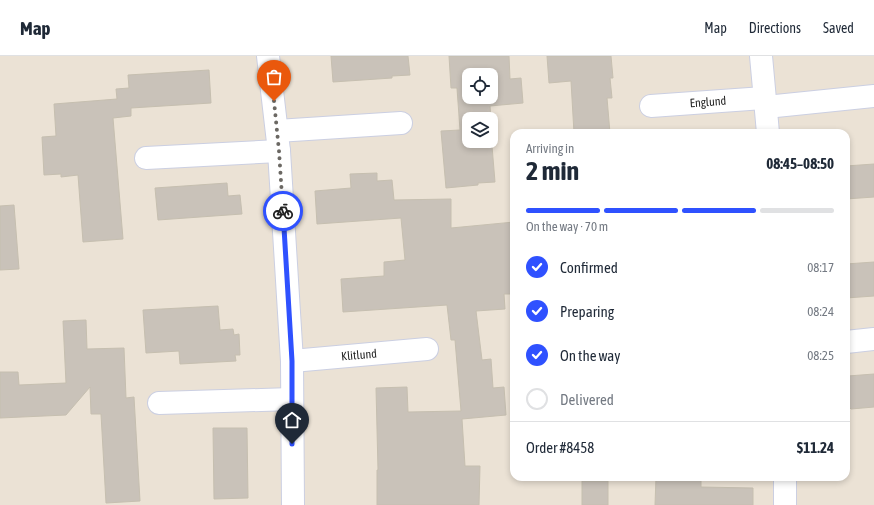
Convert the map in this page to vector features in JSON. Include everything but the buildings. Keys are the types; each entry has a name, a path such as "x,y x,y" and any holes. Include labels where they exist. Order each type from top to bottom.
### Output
{"street":[{"path":"268,56 278,141 292,361 293,505"},
{"path":"761,56 768,129"},
{"name":"Englund","path":"652,106 874,96"},
{"path":"146,158 401,123"},
{"path":"850,342 874,339"},
{"name":"Klitlund","path":"292,361 427,349"},
{"path":"159,403 292,398"},
{"path":"785,481 785,505"}],"way so far":[{"path":"274,101 283,211"}],"route":[{"path":"283,211 292,361 292,444"}]}
